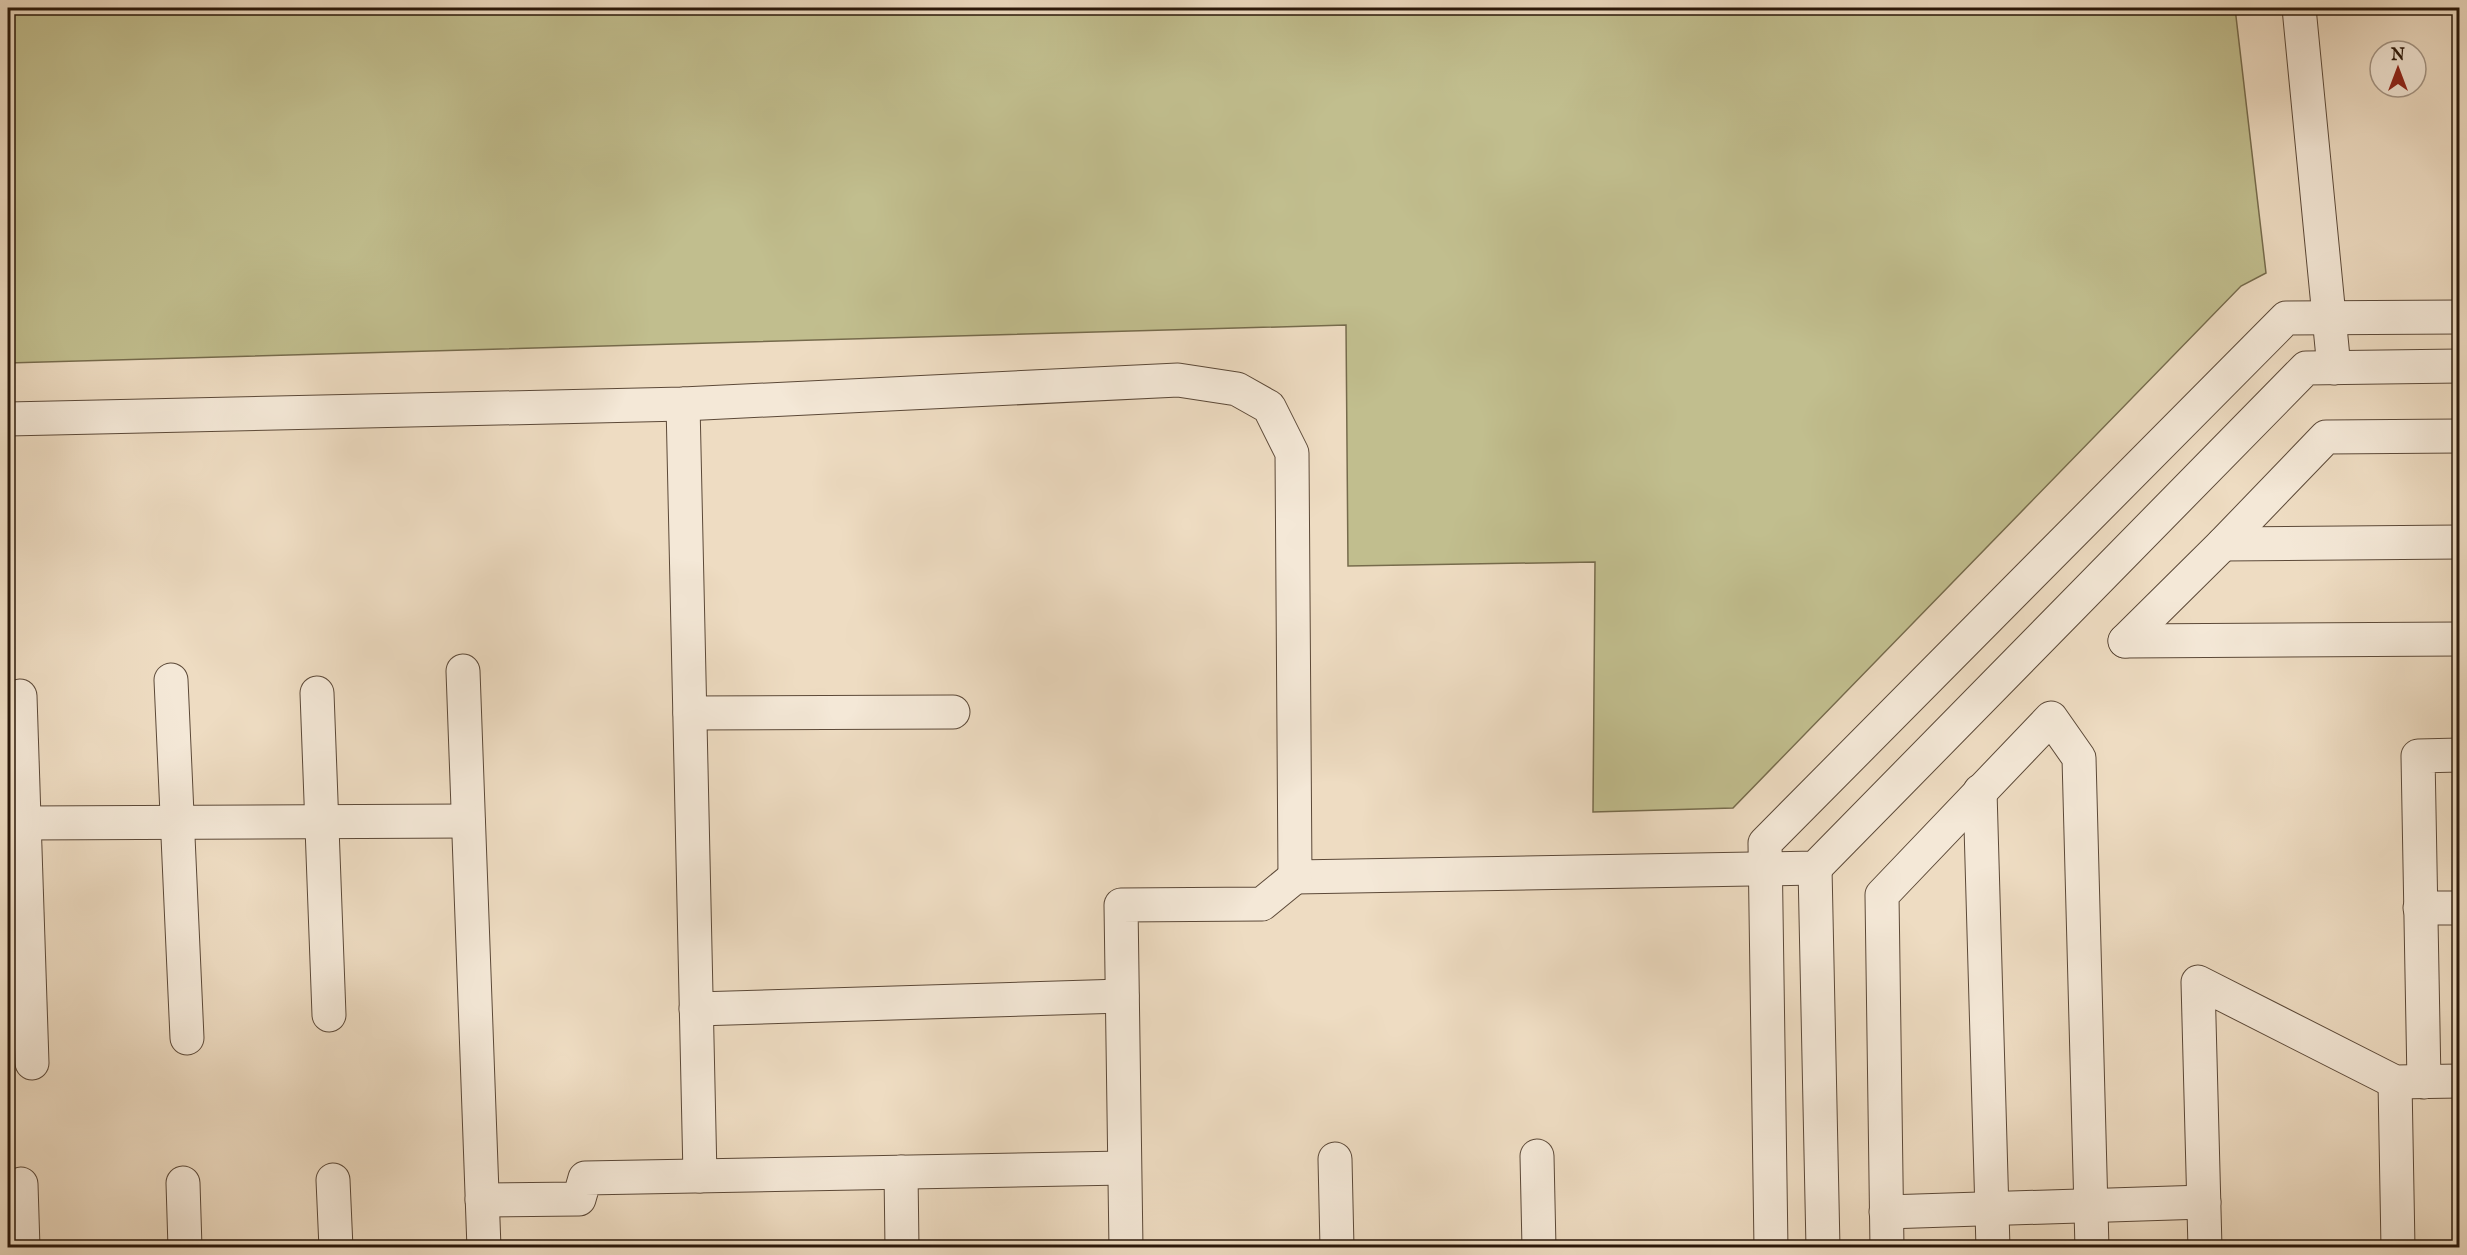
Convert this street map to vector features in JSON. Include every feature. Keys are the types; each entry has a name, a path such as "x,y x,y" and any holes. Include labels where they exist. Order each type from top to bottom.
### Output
{"street":[{"path":"2299,8 2334,368"},
{"path":"1771,1248 1765,843 2286,318 2460,317"},
{"path":"1126,1248 1121,905 1262,904 1295,877 1815,868 2306,368 2460,366"},
{"path":"8,419 683,404 1178,380 1237,389 1269,407 1292,453 1295,877"},
{"path":"683,404 700,1176"},
{"path":"2460,436 2326,437 2125,641 2460,639"},
{"path":"2223,544 2460,542"},
{"path":"463,671 484,1248"},
{"path":"171,680 187,1038"},
{"path":"317,693 329,1015"},
{"path":"20,696 24,823 17,874 32,1063"},
{"path":"690,713 953,712"},
{"path":"1887,1248 1881,894 2051,718 2079,758 2092,1248"},
{"path":"2398,1248 2420,908 2418,756 2460,755"},
{"path":"1980,791 1993,1248"},
{"path":"24,823 468,821"},
{"path":"1815,868 1823,1248"},
{"path":"2420,908 2460,908"},
{"path":"2205,1248 2198,982 2409,1082 2460,1081"},
{"path":"696,1009 1122,996"},
{"path":"1537,1156 1539,1248"},
{"path":"1335,1159 1337,1248"},
{"path":"482,1200 579,1199 585,1178 1125,1168"},
{"path":"901,1172 902,1248"},
{"path":"333,1180 336,1248"},
{"path":"183,1183 185,1248"},
{"path":"21,1184 23,1248"},
{"path":"1886,1212 2204,1202"}],"shaded area":[{"path":"8,8 2235,8 2266,273 2241,286 1733,808 1593,812 1595,562 1348,566 1346,325 8,363"}]}
